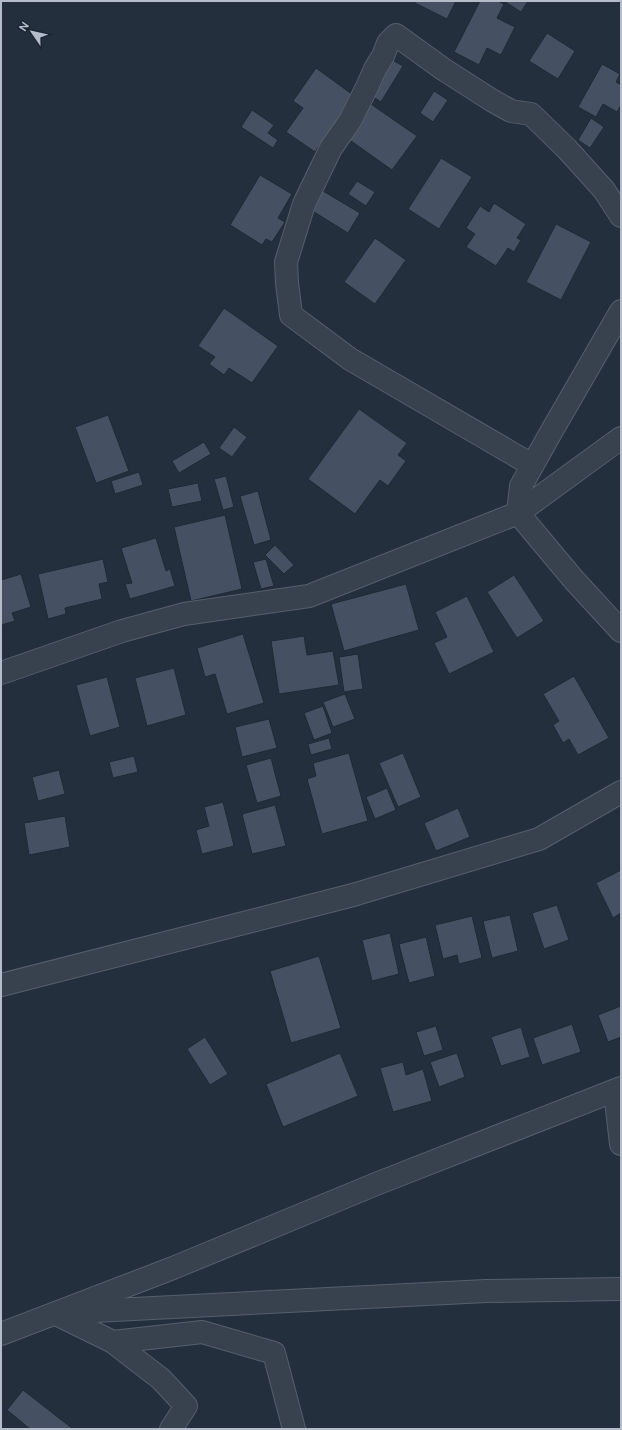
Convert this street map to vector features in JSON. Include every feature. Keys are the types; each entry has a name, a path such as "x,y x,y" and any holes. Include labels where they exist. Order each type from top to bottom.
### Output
{"street":[{"path":"532,465 350,359 291,314 286,283 286,262 304,204 331,148 350,121 388,43 396,35 443,69 493,101 512,111 532,114 567,149 604,190 621,216"},
{"path":"621,311 521,486 518,513 574,580 621,631"},
{"path":"1,673 122,631 184,614 309,596 518,513 621,438"},
{"path":"1,985 353,895 539,839 621,792"},
{"path":"1,1334 172,1268 383,1181 618,1090 621,1144"},
{"path":"55,1313 486,1291 621,1289"},
{"path":"55,1313 113,1342 161,1379 186,1406 171,1429"},
{"path":"113,1342 202,1332 274,1353 294,1429"}],"building":[{"path":"416,1 456,1 447,19 415,3"},
{"path":"480,1 498,1 504,4 497,18 515,27 501,55 487,48 479,65 454,52"},
{"path":"504,1 528,1 521,12"},
{"path":"547,33 575,51 558,79 529,61"},
{"path":"389,58 403,66 381,102 367,93"},
{"path":"602,64 620,74 616,82 621,85 621,105 617,112 603,104 596,117 578,107"},
{"path":"316,68 356,97 315,152 286,132 303,108 293,101"},
{"path":"434,91 448,100 433,122 420,113"},
{"path":"368,102 417,136 392,170 344,136"},
{"path":"252,110 274,125 268,133 278,140 273,148 241,127"},
{"path":"591,118 604,127 590,148 578,140"},
{"path":"441,158 472,177 439,229 408,209"},
{"path":"260,175 292,194 278,218 285,222 272,242 266,239 262,245 230,225"},
{"path":"357,181 375,192 366,206 348,194"},
{"path":"318,188 360,213 348,233 306,207"},
{"path":"494,203 526,224 517,238 521,240 514,252 508,248 496,266 466,247 475,234 466,228 480,206 489,212"},
{"path":"556,224 591,242 561,300 526,282"},
{"path":"375,238 406,260 375,304 344,282"},
{"path":"224,308 278,346 252,383 229,368 224,375 209,364 215,357 198,346"},
{"path":"359,409 407,443 398,455 406,461 388,486 380,480 355,514 308,479"},
{"path":"108,415 129,471 96,483 75,427"},
{"path":"234,427 247,437 232,457 219,448"},
{"path":"204,442 211,454 179,473 172,461"},
{"path":"139,472 143,485 115,494 111,481"},
{"path":"226,476 234,507 223,510 214,479"},
{"path":"198,483 202,501 172,507 168,489"},
{"path":"258,491 271,540 254,545 240,496"},
{"path":"225,515 242,589 191,601 174,527"},
{"path":"156,538 166,571 170,569 175,586 130,599 125,584 132,583 121,548"},
{"path":"275,545 294,565 284,574 265,555"},
{"path":"103,559 108,582 99,584 102,599 65,608 66,614 48,619 38,574"},
{"path":"266,559 274,586 261,589 253,562"},
{"path":"21,574 31,607 12,613 15,621 1,625 1,580"},
{"path":"514,575 544,621 517,638 487,592"},
{"path":"406,584 419,630 344,651 331,604"},
{"path":"467,596 494,652 449,674 434,643 447,637 435,612"},
{"path":"243,634 264,703 227,714 215,674 205,677 197,648"},
{"path":"304,636 307,655 333,651 339,685 279,694 271,641"},
{"path":"358,654 363,689 344,692 339,657"},
{"path":"174,668 186,715 147,726 135,678"},
{"path":"574,676 609,738 578,755 569,739 563,743 553,725 559,721 543,694"},
{"path":"107,677 120,727 90,736 76,685"},
{"path":"345,694 355,719 333,727 323,702"},
{"path":"323,706 332,733 314,740 304,713"},
{"path":"269,719 277,748 242,757 235,727"},
{"path":"329,738 332,749 311,755 308,744"},
{"path":"349,753 368,821 322,834 307,779 316,776 313,763"},
{"path":"403,753 421,797 398,807 379,763"},
{"path":"134,756 138,772 113,778 109,762"},
{"path":"271,758 281,796 257,803 246,765"},
{"path":"59,770 65,794 38,801 32,777"},
{"path":"387,788 396,810 375,819 366,797"},
{"path":"223,802 234,846 202,854 196,830 209,826 204,807"},
{"path":"275,805 286,846 252,854 242,814"},
{"path":"458,808 470,837 436,851 424,823"},
{"path":"65,816 70,847 29,855 24,823"},
{"path":"621,870 621,913 613,918 596,883"},
{"path":"557,905 569,940 544,949 532,913"},
{"path":"510,915 518,951 492,958 483,921"},
{"path":"472,916 482,958 459,964 457,955 443,959 435,925"},
{"path":"390,933 399,974 372,981 362,940"},
{"path":"426,937 435,976 409,983 399,944"},
{"path":"319,956 341,1028 291,1043 270,971"},
{"path":"621,1006 621,1037 608,1042 598,1015"},
{"path":"572,1024 581,1052 542,1065 533,1038"},
{"path":"436,1026 443,1050 424,1056 416,1032"},
{"path":"521,1027 530,1057 501,1066 491,1037"},
{"path":"205,1037 228,1074 210,1085 187,1049"},
{"path":"340,1053 358,1096 283,1127 266,1084"},
{"path":"457,1053 465,1077 439,1087 430,1062"},
{"path":"403,1062 406,1075 423,1069 432,1101 393,1112 380,1068"},
{"path":"23,1390 73,1429 30,1429 7,1410"}]}
